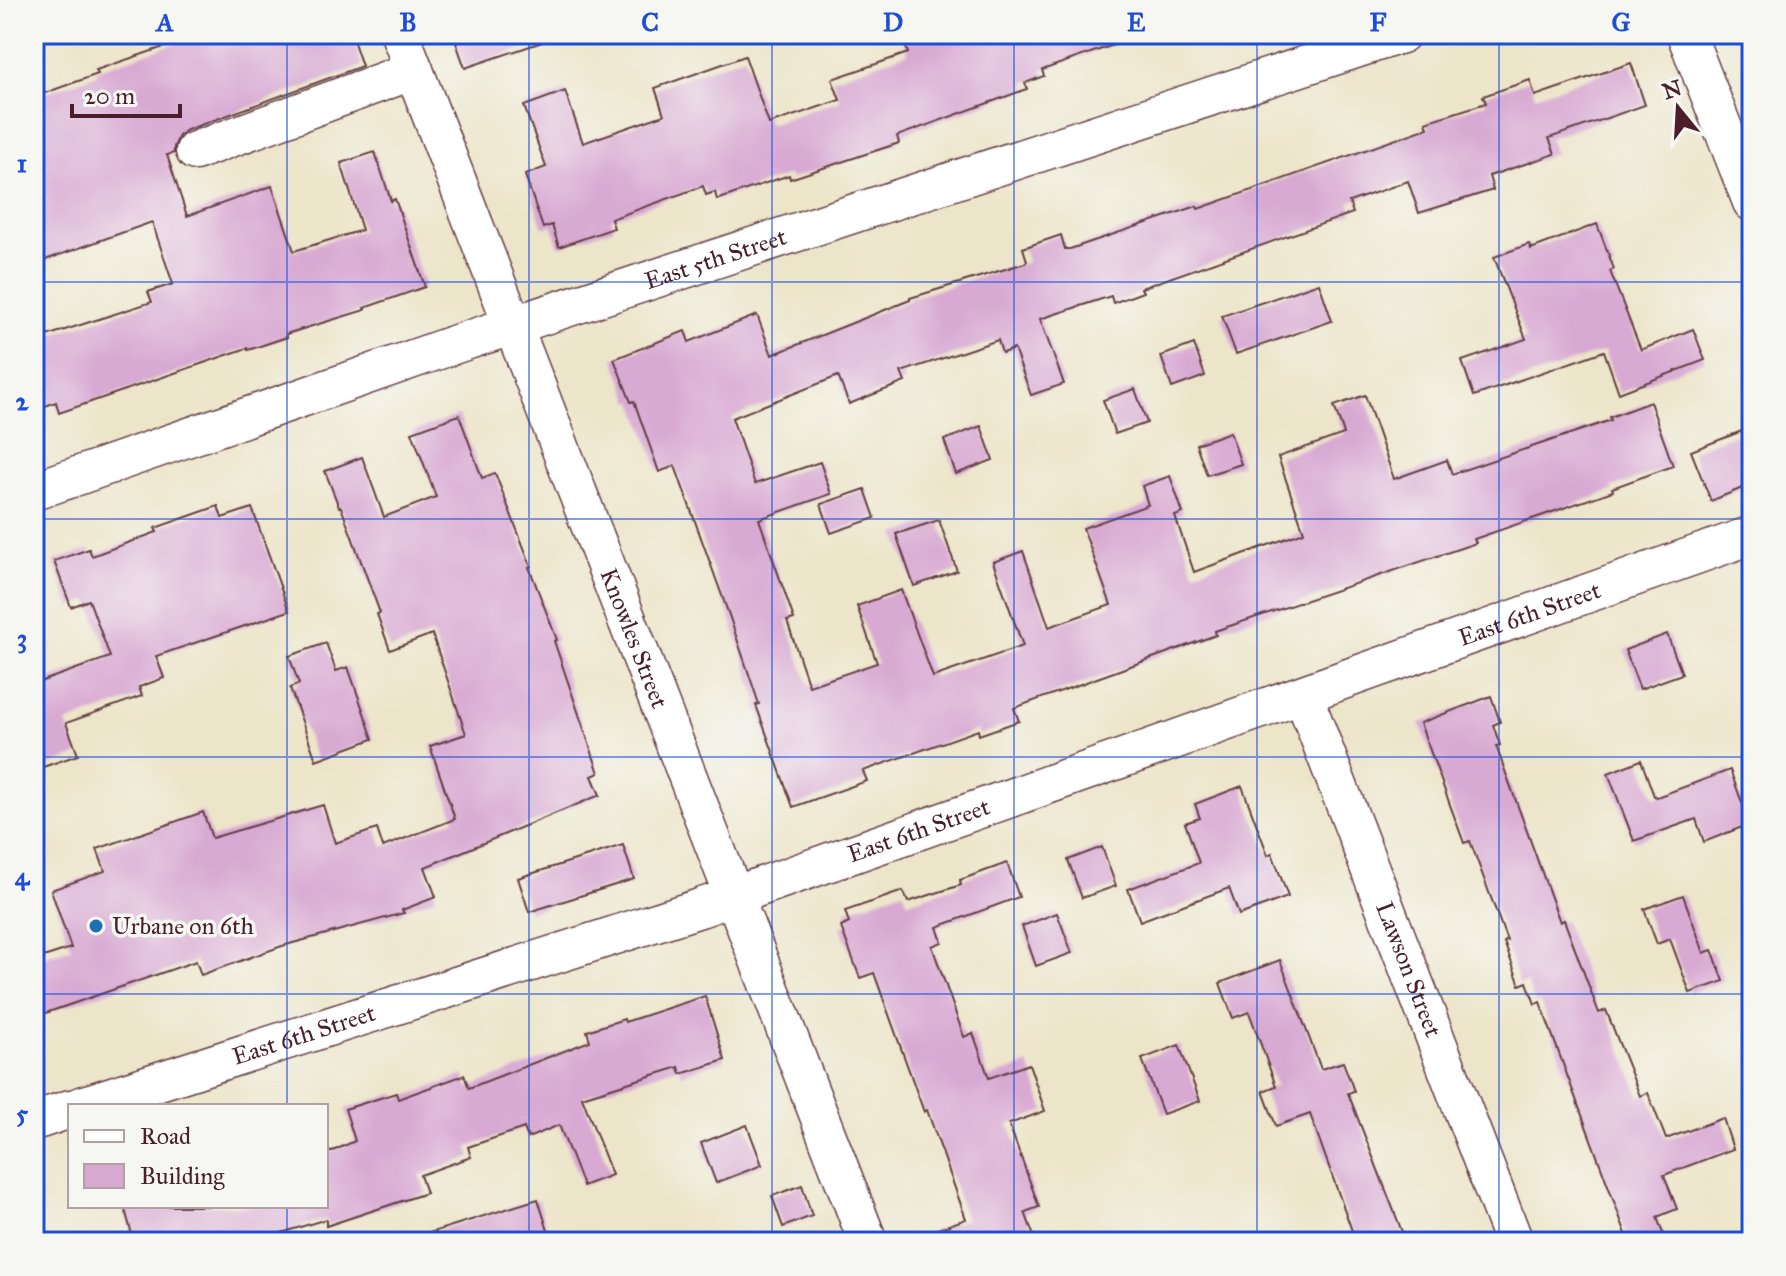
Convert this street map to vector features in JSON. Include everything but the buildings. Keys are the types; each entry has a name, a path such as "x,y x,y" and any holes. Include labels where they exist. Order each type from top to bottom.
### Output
{"street":[{"name":"Knowles Street","path":"400,34 868,1242"},
{"name":"East 5th Street","path":"34,491 514,326 1401,34"},
{"path":"1686,34 1752,202"},
{"path":"195,151 414,70"},
{"name":"East 6th Street","path":"87,1104 735,896 1752,535"},
{"name":"Lawson Street","path":"1303,695 1514,1242"},
{"path":"34,1121 68,1110"}],"place":[{"name":"Urbane on 6th","path":"96,926"}]}
